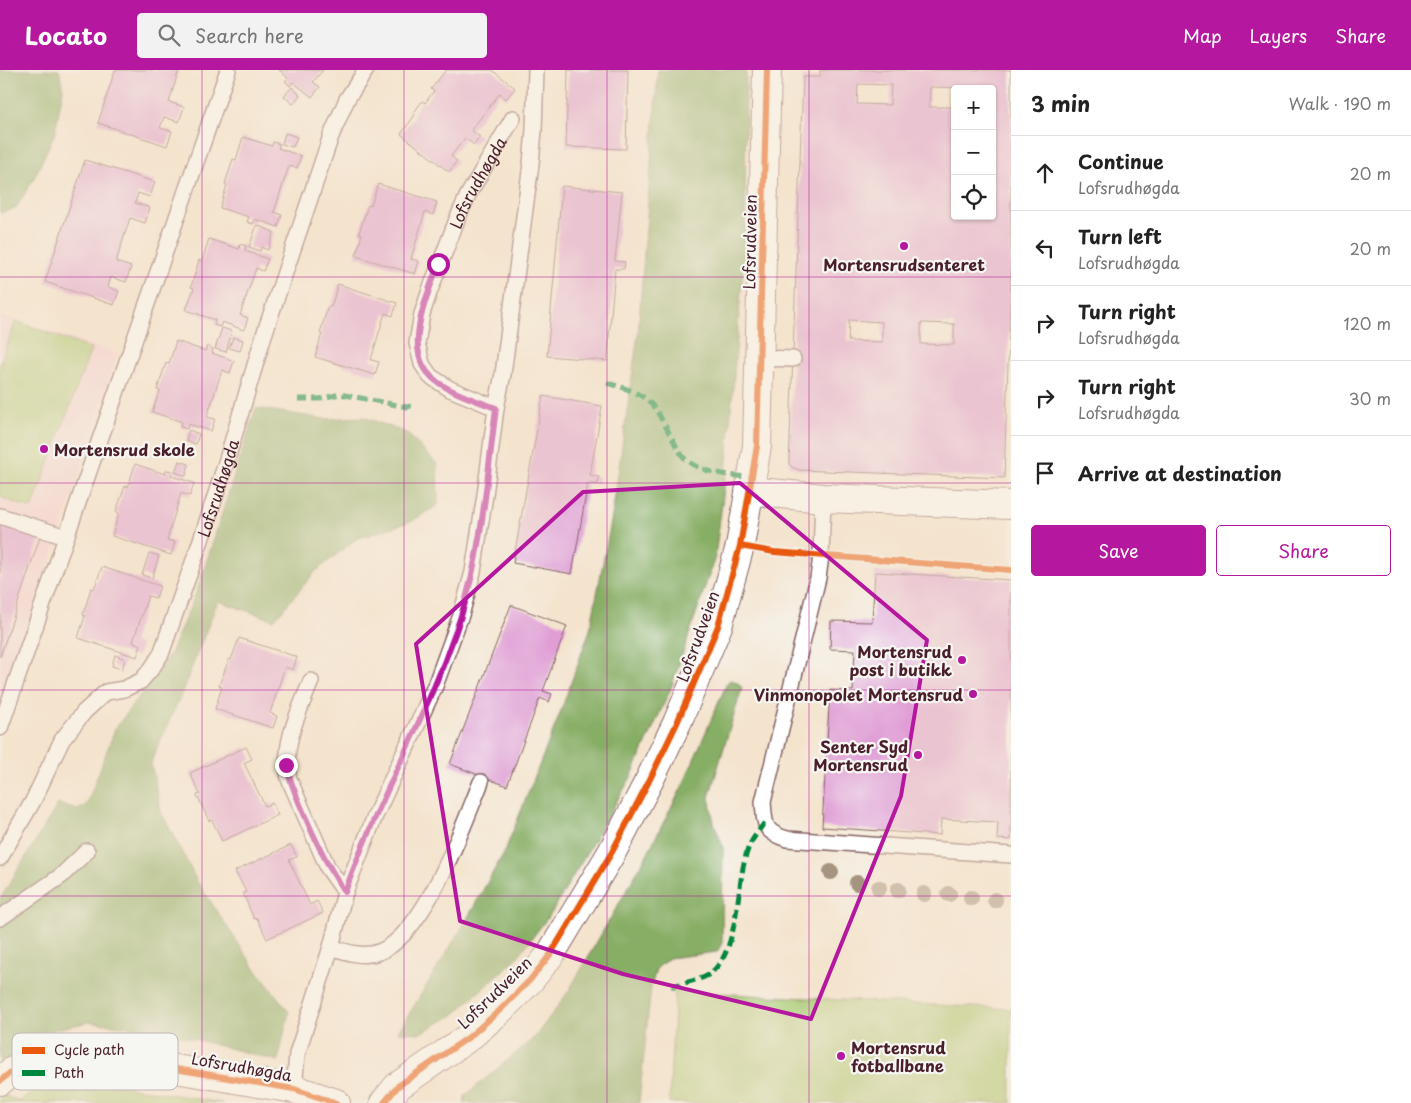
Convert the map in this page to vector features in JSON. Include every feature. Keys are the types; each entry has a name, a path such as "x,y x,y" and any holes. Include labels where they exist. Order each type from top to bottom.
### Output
{"street":[{"name":"Lofsrudveien","path":"384,1103 398,1086 469,1037 499,1011 530,980 550,955 612,852 649,781 702,668 718,626 740,546 757,446 767,70"},
{"path":"750,491 823,498 1011,506"},
{"name":"Lofsrudhøgda","path":"178,1069 294,1089 336,1103"},
{"name":"Lofsrudhøgda","path":"0,1081 12,1070"}],"lane":[{"path":"0,728 228,70"},
{"name":"Lofsrudhøgda","path":"0,858 62,740 84,712 106,692 124,688 141,681 161,654 204,530 264,335 324,155 346,99 366,70"},
{"name":"Lofsrudhøgda","path":"294,1089 297,1054 331,947 345,892 375,816 435,686 461,615 472,572 496,408 503,374 531,164 536,70"},
{"name":"Lofsrudhøgda","path":"496,408 450,389 430,376 422,364 417,351 417,343 422,314 458,217 468,195 513,118"},
{"path":"760,358 793,359"},
{"path":"823,498 821,556 818,578 763,802 764,823 774,835 787,839 1011,855"},
{"path":"0,516 66,536"},
{"path":"311,681 290,737 286,765 292,786 328,868 345,892"},
{"path":"331,947 357,954 378,953 403,936 419,916 451,857 481,782"},
{"path":"0,918 61,876 87,851"}],"highlighted area":[{"path":"740,483 927,640 901,796 811,1019 623,974 460,921 416,644 583,492"}],"shaded area":[{"name":"Mortensrud skole","path":"0,316 118,353 57,544 0,702"}],"green space":[{"path":"0,70 59,70 63,89 55,133 35,176 16,208 0,213"},
{"path":"658,70 746,70 745,242 726,473 715,557 671,688 631,777 552,912 516,959 452,1016 420,1033 398,1032 463,926 505,851 559,716 590,630 612,517 638,334"},
{"path":"16,321 91,349 32,509 0,497 0,364"},
{"path":"256,408 324,419 364,417 407,433 437,464 438,505 412,521 356,539 316,571 274,620 218,601 180,697 151,762 161,812 198,883 254,967 289,1012 278,1061 178,1035 178,1033 89,1022 39,1033 12,1033 12,1055 3,1063 0,1063 0,899 58,804 78,810 87,804 115,729 170,654 197,591"},
{"path":"730,680 737,682 742,688 709,797 714,823 723,847 722,943 717,952 669,958 656,969 651,987 639,1103 464,1103 465,1096 535,1037 568,992 644,860 682,787 727,683"},
{"name":"Mortensrud fotballbane","path":"675,991 1011,1009 1011,1103 669,1103"},
{"path":"37,1090 146,1090 223,1103 0,1103 0,1094 20,1101"}],"building":[{"path":"115,70 179,70 169,102 184,107 179,122 164,117 160,128 172,131 167,146 98,123"},
{"path":"279,70 323,70 313,82 320,87 312,97 293,82 290,86 285,81 288,78"},
{"path":"446,70 492,70 515,88 506,99 500,93 471,130 480,137 474,145 465,138 451,156 457,161 449,172 401,134 415,115 413,114 422,101 425,103 434,91 431,89"},
{"path":"568,70 628,70 626,149 566,147"},
{"name":"Mortensrudsenteret","path":"820,70 1011,70 1011,277 1004,478 799,470 789,464 803,77 820,77","holes":["858,84 891,85 890,105 857,104","849,320 882,322 882,342 848,341","921,323 954,324 954,345 921,344"]},
{"path":"292,87 300,95 293,104 284,96"},
{"path":"285,133 297,137 293,147 282,144"},
{"path":"243,137 272,146 273,142 280,144 278,148 301,156 297,168 289,166 274,212 282,215 278,227 255,219 253,224 247,222 249,217 220,208 233,159 236,160"},
{"path":"85,160 155,182 150,197 138,193 135,203 150,208 145,223 130,218 116,262 131,267 126,282 111,277 108,287 119,291 114,305 45,282"},
{"path":"378,184 437,202 433,215 425,212 411,259 419,261 415,274 356,256 362,234 359,233 368,205 371,206"},
{"path":"562,186 622,192 615,261 625,262 624,269 615,269 607,361 547,356"},
{"path":"257,225 274,232 268,250 261,247 260,251 249,247"},
{"path":"209,239 239,249 240,244 246,246 245,251 268,259 263,271 256,268 240,315 248,318 244,330 222,322 220,327 214,325 215,320 186,310 194,288 191,287 199,260 202,261"},
{"path":"338,284 397,303 393,316 385,313 371,360 379,362 375,375 315,357 328,306 331,307"},
{"path":"222,328 232,331 226,352 215,349"},
{"path":"233,337 243,340 240,351 229,348"},
{"path":"176,341 205,351 207,346 213,349 212,353 234,361 230,373 222,370 207,417 215,419 211,431 188,424 187,429 180,427 182,422 152,412 160,391 157,390 166,363 169,364"},
{"path":"543,396 602,406 590,475 599,477 598,484 588,483 572,574 513,563"},
{"path":"189,430 199,434 196,444 186,441"},
{"path":"179,461 189,464 186,476 175,472"},
{"path":"135,464 165,474 166,470 173,471 171,476 194,483 190,496 181,493 167,540 175,542 171,555 112,536 119,513 116,512 125,486 128,487"},
{"path":"0,524 40,537 0,657"},
{"path":"149,553 159,556 152,578 142,575"},
{"path":"102,567 160,586 156,598 148,596 133,642 141,645 137,657 78,638 91,588 94,589"},
{"name":"Senter Syd Mortensrud","path":"875,572 1011,580 1011,840 997,839 998,822 941,819 940,835 822,827 830,690 853,691 855,650 830,649 831,621 872,622"},
{"path":"511,605 567,626 543,691 552,694 549,702 540,698 507,786 450,764"},
{"path":"239,638 297,657 293,670 285,667 270,713 277,716 273,728 215,709 222,687 219,686"},
{"path":"115,655 125,659 122,669 112,666"},
{"path":"246,747 252,759 244,763 265,806 272,803 278,815 222,841 212,820 209,821 197,795 200,794 190,773"},
{"path":"291,845 297,857 289,860 310,905 317,901 323,913 267,939 257,918 254,919 243,893 246,892 235,871"}],"marked path":[{"path":"607,383 642,396 649,402 655,408 684,458 694,466 728,475 752,477"},
{"path":"298,399 319,399 340,394 407,407 415,405"},
{"path":"673,989 674,986 706,976 717,966 726,953 735,918 748,849 764,823"}],"cycle path":[{"path":"384,1103 398,1086 469,1037 499,1011 530,980 550,955 612,852 649,781 677,723 718,626 740,546 757,446 767,70"},
{"path":"740,546 774,552 1011,570"},
{"path":"178,1069 294,1089 336,1103"},
{"path":"0,1081 12,1072"}],"place":[{"name":"Mortensrudsenteret","path":"904,246"},
{"name":"Mortensrud skole","path":"44,449"},
{"name":"Mortensrud post i butikk","path":"962,660"},
{"name":"Vinmonopolet Mortensrud","path":"973,694"},
{"name":"Senter Syd Mortensrud","path":"918,755"},
{"name":"Mortensrud fotballbane","path":"841,1056"}],"route":[{"path":"286,765 289,778 328,868 345,892 354,865 375,816 435,686 450,647 461,615 472,572 485,495 496,408 441,384 430,376 422,364 417,351 417,334 438,264"}]}
